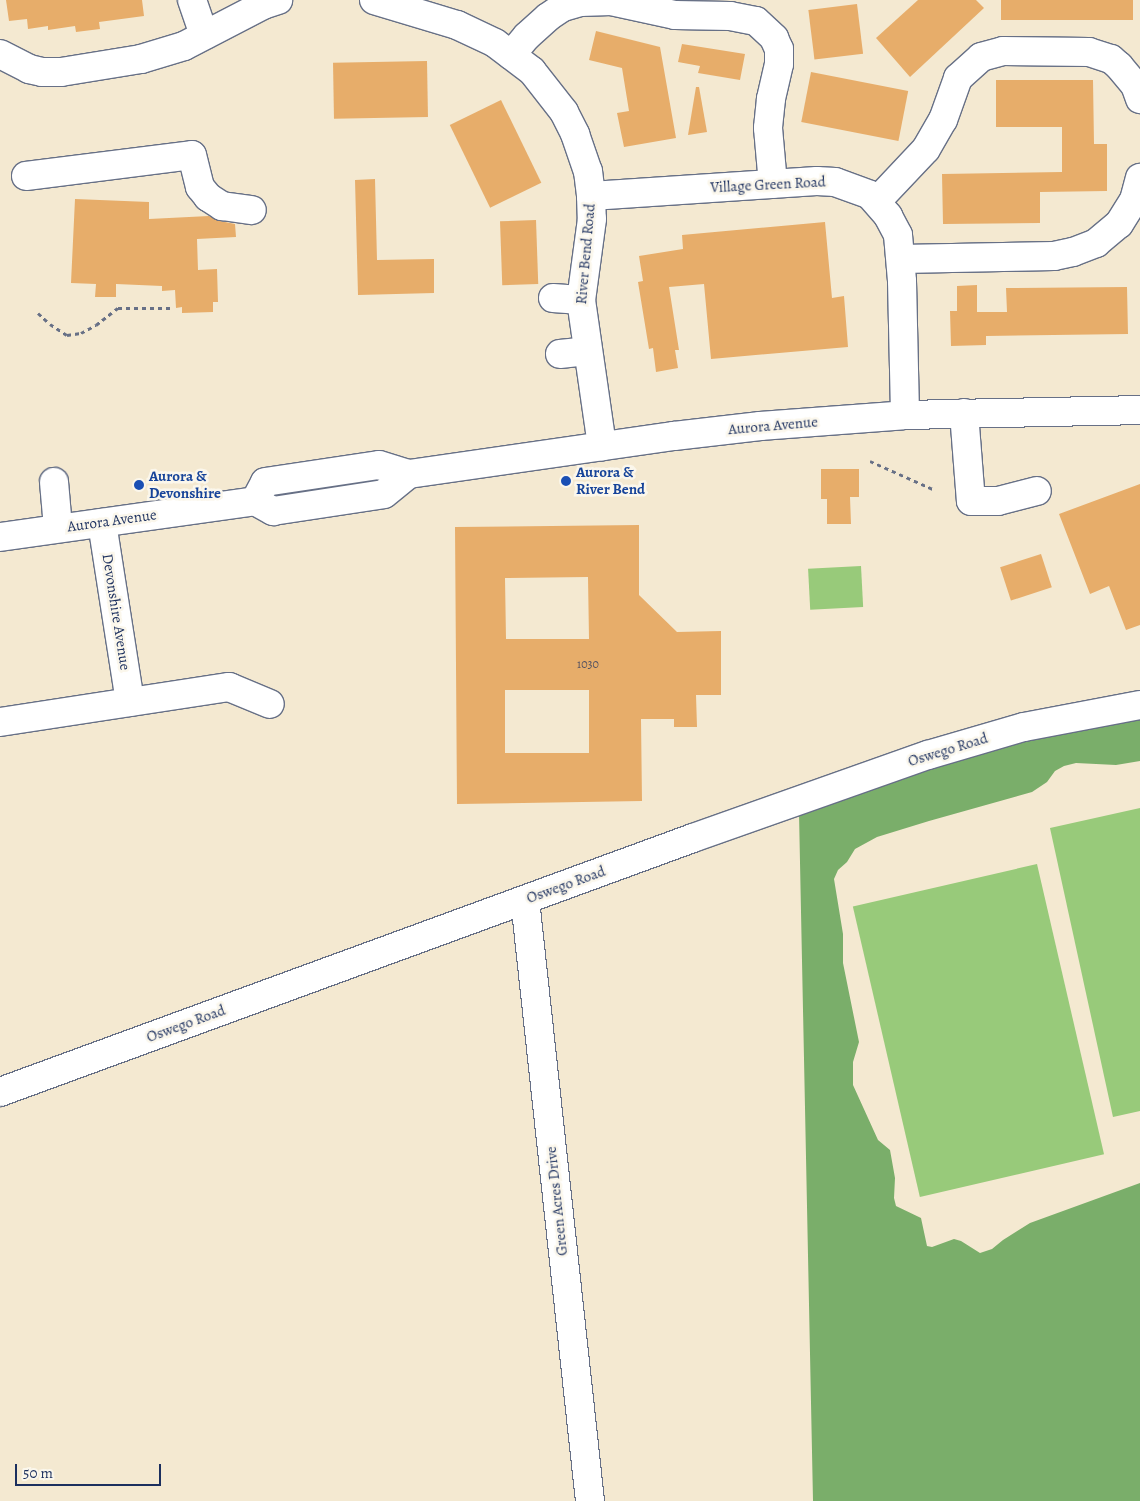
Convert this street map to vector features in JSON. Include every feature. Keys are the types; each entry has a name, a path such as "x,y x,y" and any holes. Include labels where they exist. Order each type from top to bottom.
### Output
{"street":[{"path":"192,0 204,35"},
{"path":"0,54 29,69 42,72 61,72 108,65 162,54 263,5 278,0"},
{"path":"511,55 527,36 548,17 562,7 580,2 611,1 674,16 730,16 756,21 774,38 779,49 779,64 771,99 768,128 773,184"},
{"name":"River Bend Road","path":"391,2 477,33 511,55 532,71 564,112 576,134 588,171 591,196 592,219 581,300 602,446"},
{"path":"905,415 901,259 898,235 877,201 926,149 943,120 958,78 981,57 1003,51 1089,52 1111,60 1119,66 1135,85 1140,100"},
{"path":"26,176 192,155 200,187 208,197 222,206 252,210"},
{"path":"901,259 1064,254 1096,243 1122,220 1134,200 1140,178"},
{"name":"Village Green Road","path":"591,196 773,184 835,182 849,186 877,201"},
{"path":"554,298 581,300"},
{"path":"560,354 587,351"},
{"name":"Aurora Avenue","path":"0,537 255,502 273,511 384,494 408,474 602,446 760,426 905,415 1140,410"},
{"path":"964,414 971,501 998,502 1037,491"},
{"path":"54,482 58,528"},
{"name":"Devonshire Avenue","path":"102,523 130,702"},
{"path":"0,722 230,687 270,704"},
{"name":"Oswego Road","path":"0,1092 928,755 1024,727 1140,705"},
{"name":"Green Acres Drive","path":"525,900 590,1501"}],"path":[{"path":"38,313 50,324 67,335 81,333 96,325 118,308 173,308"},
{"path":"870,461 933,489"}],"green space":[{"path":"372,477 387,480 266,500 266,496 296,488"},
{"path":"861,566 863,607 810,610 808,569"},
{"path":"1140,719 1140,761 1116,765 1076,763 1064,766 1055,771 1047,782 1032,792 877,837 855,849 847,862 838,870 834,879 843,934 843,963 859,1042 853,1062 853,1085 878,1140 890,1150 895,1178 894,1198 896,1206 921,1218 927,1246 932,1247 954,1239 961,1241 980,1253 992,1249 1030,1223 1140,1183 1140,1501 813,1501 799,813 951,759 1023,739"},
{"path":"1140,808 1140,1111 1113,1117 1050,828"},
{"path":"1037,864 1104,1154 920,1197 853,907"}],"building":[{"path":"6,0 142,0 144,16 99,22 100,29 76,32 75,26 48,30 48,26 28,29 27,19 9,21"},
{"path":"918,0 976,0 984,8 910,77 876,38"},
{"path":"1001,0 1133,0 1133,20 1001,20"},
{"path":"857,4 863,54 814,60 808,10"},
{"path":"596,31 660,47 676,138 624,147 617,113 629,111 622,68 589,60"},
{"path":"682,44 745,54 740,80 698,73 700,66 678,62"},
{"path":"427,61 428,117 334,119 333,63"},
{"path":"811,72 908,91 898,141 801,122"},
{"path":"996,80 1093,80 1094,144 1107,144 1107,191 1040,192 1040,223 943,224 942,174 1062,172 1062,127 996,127"},
{"path":"696,87 699,87 707,132 688,135"},
{"path":"501,100 541,183 490,208 450,125"},
{"path":"375,179 377,260 434,259 434,293 358,295 355,180"},
{"path":"75,199 149,202 149,219 209,216 220,221 235,224 236,237 197,239 198,270 217,269 218,302 213,302 213,312 182,313 182,307 176,308 175,290 162,291 162,286 116,284 116,297 95,297 96,284 71,283"},
{"path":"536,220 538,284 502,285 500,221"},
{"path":"825,222 832,298 844,296 848,347 711,359 704,284 669,287 679,350 675,350 678,368 656,372 653,348 649,349 638,282 643,281 639,256 683,249 682,235"},
{"path":"977,285 977,312 1007,312 1006,288 1127,287 1128,334 986,336 986,345 951,346 950,311 957,311 957,286"},
{"path":"821,469 859,469 859,497 850,497 851,524 827,524 827,499 821,499"},
{"path":"1140,484 1140,625 1126,630 1109,586 1090,594 1059,514"},
{"path":"639,525 639,595 677,632 721,631 721,695 696,695 697,727 674,727 674,719 641,719 642,801 457,804 455,527","holes":["588,577 589,639 506,639 505,578","505,690 589,690 589,753 505,753"]},
{"path":"1041,554 1052,587 1011,601 1000,567"}],"place":[{"name":"Aurora & River Bend","path":"566,481"},
{"name":"Aurora & Devonshire","path":"139,485"}]}
